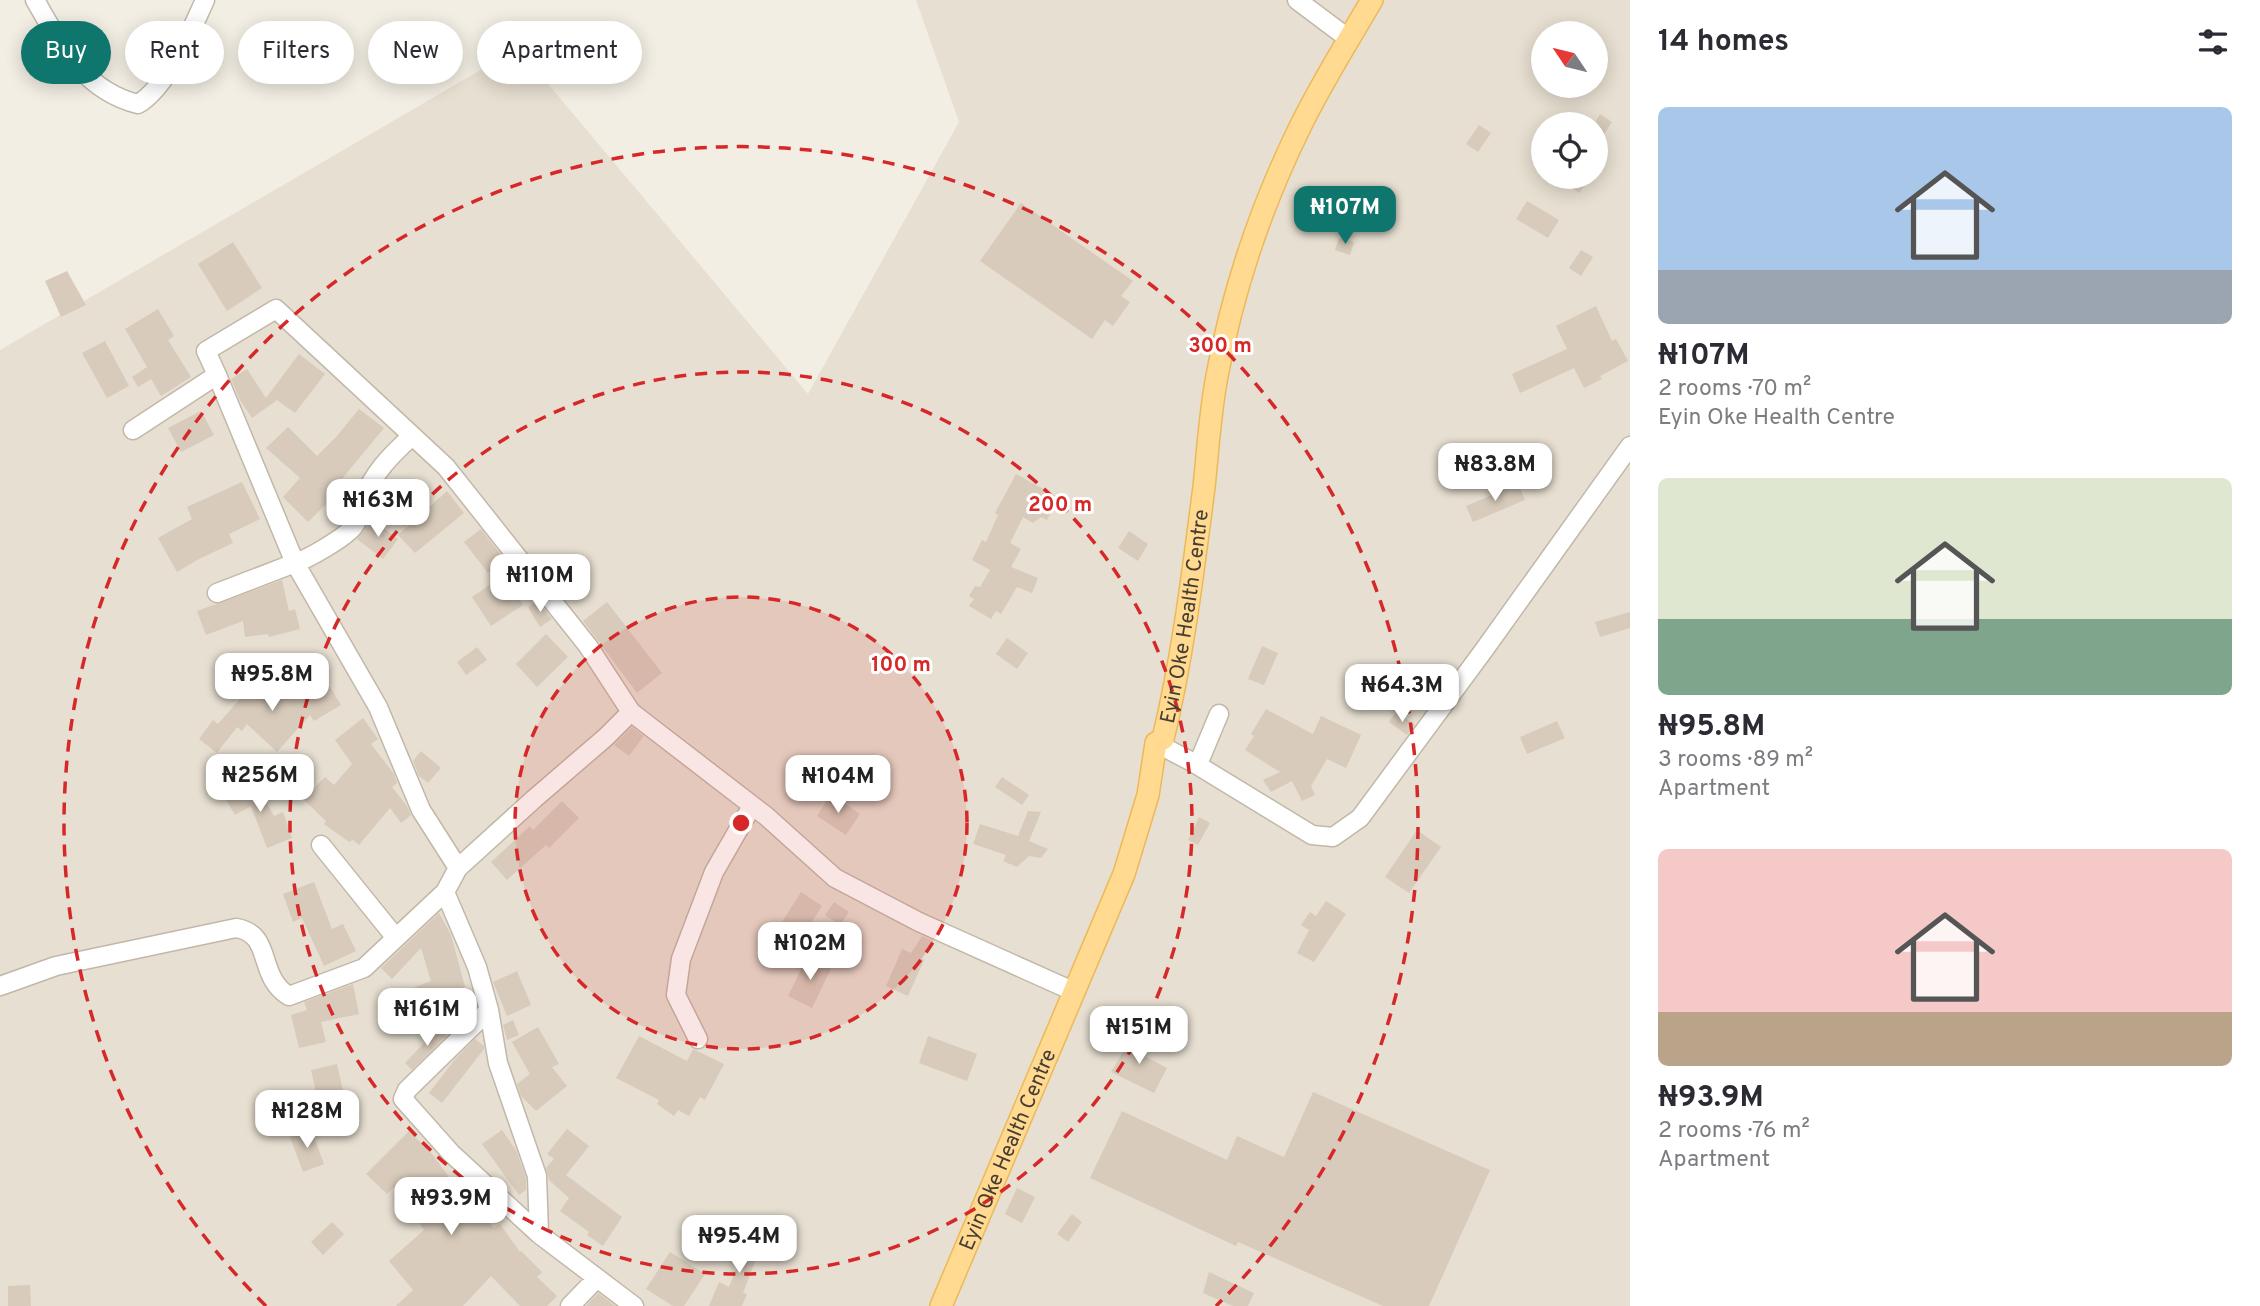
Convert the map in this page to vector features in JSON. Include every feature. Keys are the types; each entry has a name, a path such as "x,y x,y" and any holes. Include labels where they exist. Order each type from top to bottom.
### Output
{"main road":[{"name":"Eyin Oke Health Centre","path":"941,1306 1124,874 1148,795 1156,743 1163,739 1178,676 1192,584 1216,378 1231,312 1258,225 1281,167 1302,122 1372,0"}],"street":[{"path":"35,0 76,67 102,88 138,104 147,98 172,64 205,0"},
{"path":"1297,0 1349,39"},
{"path":"458,868 421,810 378,707 295,562 206,351 276,309 446,467 587,646 631,712 752,806 835,878 919,922 1075,992"},
{"path":"133,430 217,375"},
{"path":"217,593 309,559 352,529 357,522 363,500 383,463 412,436"},
{"path":"1156,743 1312,835 1333,838 1360,818 1630,446"},
{"path":"0,986 57,966 236,929 249,930 256,936 274,983 289,996 364,968 445,891 458,868 631,712"},
{"path":"1194,763 1201,757 1219,714"},
{"path":"698,1040 676,995 681,959 714,872 752,806"},
{"path":"321,845 396,938"},
{"path":"445,891 477,967 489,1010 498,1063 537,1176 539,1234"},
{"path":"489,1010 407,1090 403,1099 451,1153 539,1234 634,1306"},
{"path":"570,1306 597,1278"}],"shaded area":[{"path":"916,0 1630,0 1630,1306 0,1306 0,350 456,84 463,84 463,80 477,72 477,84 548,84 808,394 959,122"}],"building":[{"path":"1479,125 1491,133 1478,152 1466,144"},
{"path":"1527,201 1559,220 1548,238 1516,219"},
{"path":"1021,203 1133,281 1121,296 1130,302 1113,326 1105,320 1092,339 980,261"},
{"path":"1339,238 1354,242 1350,255 1335,250"},
{"path":"233,242 262,288 227,311 198,264"},
{"path":"1581,250 1593,257 1581,276 1569,268"},
{"path":"67,271 86,305 61,317 45,281"},
{"path":"1596,306 1612,341 1616,339 1628,361 1584,388 1574,368 1520,393 1512,374 1567,349 1556,326"},
{"path":"158,309 174,336 168,340 191,377 161,396 151,379 138,387 132,377 147,367 125,329"},
{"path":"105,341 129,386 107,398 82,353"},
{"path":"299,354 325,374 295,413 277,400 252,418 231,379 247,369 266,398"},
{"path":"359,409 384,428 341,480 345,485 308,522 283,497 300,478 266,448 288,427 317,456"},
{"path":"201,411 214,435 181,452 168,428"},
{"path":"1016,474 1059,498 1047,520 1041,517 1033,523 1023,517 1010,543 1021,549 1011,567 1038,578 1032,593 1017,587 1001,614 996,611 991,619 969,606 974,599 969,596 975,586 980,587 990,570 972,560 982,540 986,542 998,515 995,513"},
{"path":"242,482 260,519 229,534 233,543 177,572 158,538 192,519 187,507"},
{"path":"1518,484 1525,500 1473,522 1466,506"},
{"path":"447,491 464,513 415,553 398,535"},
{"path":"370,518 398,539 383,559 357,539"},
{"path":"481,529 505,560 488,573 464,542"},
{"path":"1129,531 1148,544 1138,561 1118,548"},
{"path":"282,580 289,611 295,609 300,629 269,637 268,634 245,637 243,621 206,635 197,611"},
{"path":"497,580 505,592 512,588 523,605 491,626 472,597"},
{"path":"538,601 552,619 540,627 528,607"},
{"path":"607,602 662,673 637,693 583,621"},
{"path":"1630,612 1630,628 1600,637 1595,622"},
{"path":"546,634 568,657 537,687 516,664"},
{"path":"1007,638 1028,653 1017,669 996,654"},
{"path":"1262,646 1278,653 1264,685 1248,679"},
{"path":"477,647 487,660 466,675 457,662"},
{"path":"278,670 305,696 327,682 341,705 314,721 310,715 277,752 247,724 242,731 237,727 217,753 199,739 213,720 218,724 246,692 252,697"},
{"path":"1266,709 1313,734 1321,716 1361,735 1346,768 1327,759 1311,786 1315,795 1302,801 1292,781 1271,792 1263,780 1280,772 1245,750"},
{"path":"1396,712 1415,725 1407,735 1389,722"},
{"path":"363,718 378,739 371,744 394,774 397,783 392,787 411,815 401,823 390,808 359,845 353,840 349,842 324,824 326,821 303,799 325,777 334,785 352,764 335,740"},
{"path":"1557,721 1565,738 1527,754 1520,737"},
{"path":"632,727 644,736 629,756 614,745"},
{"path":"421,751 441,768 428,783 419,776 413,761"},
{"path":"1002,777 1029,795 1022,805 995,787"},
{"path":"253,780 274,816 283,812 292,838 267,848 251,806 235,815 224,796"},
{"path":"831,794 860,814 846,835 817,816"},
{"path":"562,801 579,818 549,848 546,845 507,880 491,862 530,826 533,830"},
{"path":"1028,811 1041,812 1029,841 1048,849 1041,858 1029,856 1017,867 1003,861 1006,855 973,844 980,824 1018,836"},
{"path":"1199,817 1210,823 1198,845 1188,840"},
{"path":"1417,830 1441,847 1409,893 1385,877"},
{"path":"314,882 332,929 343,924 356,951 324,966 302,918 293,922 283,894"},
{"path":"801,892 822,906 798,944 777,930"},
{"path":"1326,901 1346,914 1314,962 1297,953 1309,930 1301,925 1310,912 1316,916"},
{"path":"834,902 849,912 840,925 825,915"},
{"path":"439,913 451,935 465,987 432,997 439,1017 407,1029 395,995 431,981 421,948 392,979 381,968"},
{"path":"922,936 933,941 922,958 924,960 908,996 886,986 902,949 911,953"},
{"path":"807,957 831,969 812,1008 788,996"},
{"path":"517,971 531,1005 507,1016 493,982"},
{"path":"353,984 359,1014 321,1022 326,1042 299,1048 291,1015 307,1010 304,1002"},
{"path":"513,1020 519,1035 507,1040 503,1025"},
{"path":"442,1024 446,1036 412,1070 405,1063"},
{"path":"538,1027 559,1064 552,1067 567,1086 536,1111 521,1096 517,1084 530,1074 512,1042"},
{"path":"1133,1035 1147,1043 1141,1054 1167,1068 1154,1093 1111,1072"},
{"path":"639,1036 687,1061 693,1049 724,1064 705,1100 700,1097 689,1116 678,1110 674,1116 657,1104 659,1100 616,1078"},
{"path":"928,1036 977,1054 967,1081 919,1063"},
{"path":"475,1039 484,1049 442,1103 429,1093 456,1058"},
{"path":"337,1064 351,1127 325,1133 311,1070"},
{"path":"1313,1092 1490,1170 1429,1306 1383,1306 1238,1242 1236,1246 1090,1178 1122,1111 1227,1160 1237,1136 1284,1157"},
{"path":"311,1129 324,1164 303,1172 290,1137"},
{"path":"567,1129 589,1146 566,1175 622,1217 603,1246 560,1211 569,1198 549,1180 546,1168 554,1159 547,1154"},
{"path":"502,1130 516,1150 526,1178 526,1190 519,1195 482,1144"},
{"path":"409,1131 432,1154 455,1185 494,1228 500,1224 520,1252 542,1272 537,1277 557,1296 547,1306 520,1306 491,1276 463,1306 396,1306 413,1290 389,1261 424,1230 394,1187 387,1194 366,1174"},
{"path":"1017,1188 1035,1197 1022,1223 1005,1214"},
{"path":"1072,1214 1082,1222 1068,1242 1057,1234"},
{"path":"332,1222 344,1234 323,1255 311,1242"},
{"path":"751,1231 765,1236 743,1293 747,1294 742,1306 709,1306 719,1282 729,1287"},
{"path":"670,1252 705,1274 684,1306 673,1306 646,1289"},
{"path":"1209,1272 1254,1293 1248,1306 1233,1306 1203,1293"},
{"path":"30,1285 31,1306 8,1306 8,1286"},
{"path":"598,1293 615,1306 586,1306"}]}
